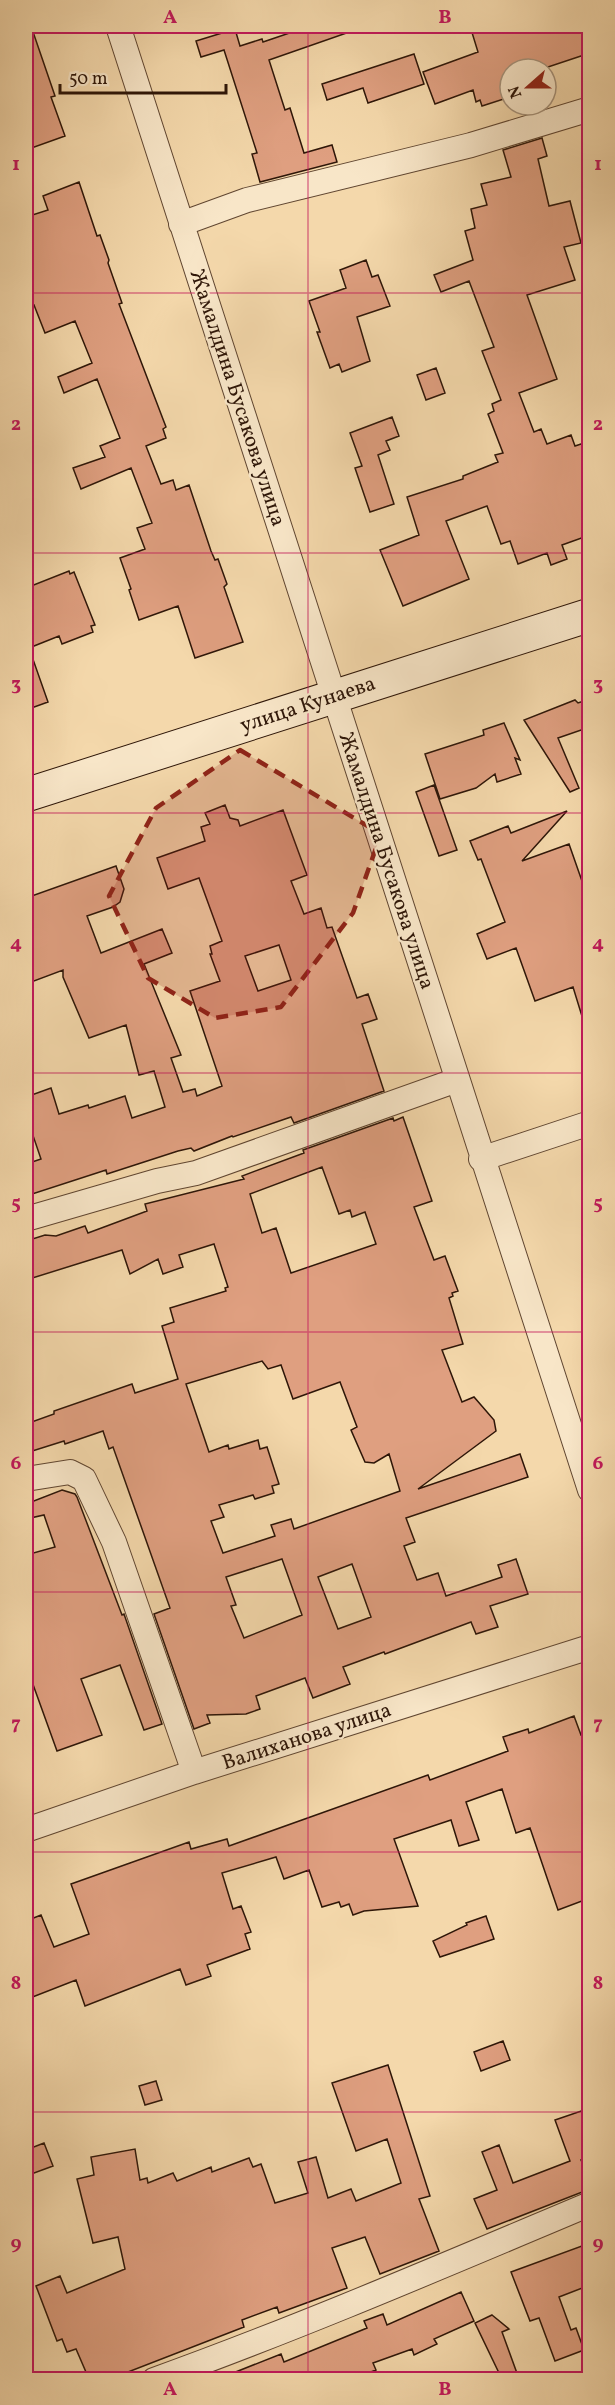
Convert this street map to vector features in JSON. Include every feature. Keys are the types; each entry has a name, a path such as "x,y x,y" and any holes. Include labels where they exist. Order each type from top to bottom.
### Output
{"main road":[{"name":"улица Кунаева","path":"26,795 590,615"}],"street":[{"name":"Жамалдина Бусакова улица","path":"118,26 481,1159 590,1490"},
{"path":"182,224 247,200 471,146 590,109"},
{"path":"26,1219 157,1181 196,1173 457,1080"},
{"path":"481,1159 590,1123"},
{"path":"26,1479 70,1472 84,1479 114,1542 194,1772"},
{"name":"Валиханова улица","path":"26,1830 194,1772 590,1647"},
{"path":"154,2379 236,2350 371,2296 590,2204"}],"highlighted area":[{"path":"240,750 381,834 353,913 281,1007 215,1018 148,978 109,896 156,808"}],"building":[{"path":"26,26 31,26 55,96 51,97 65,136 26,150"},
{"path":"310,26 361,26 361,28 269,60 285,110 290,108 304,153 332,145 337,162 260,182 252,154 257,153 224,50 201,57 196,41 235,29 240,46 262,39 263,42"},
{"path":"470,26 580,26 590,53 558,64 558,57 498,57 498,101 482,106 480,100 476,102 473,90 435,104 423,72 478,52"},
{"path":"414,54 424,84 368,103 363,88 327,100 322,84"},
{"path":"542,138 547,156 538,159 549,206 570,201 581,243 564,247 575,280 527,295 557,379 519,393 534,432 541,429 547,444 571,435 575,446 590,441 590,535 562,545 567,559 551,565 547,553 518,564 510,541 501,544 487,506 446,521 469,579 403,606 380,550 419,535 407,497 463,479 463,476 498,462 495,455 503,453 488,414 494,411 492,404 501,400 482,351 494,347 469,281 441,292 434,275 473,260 465,231 475,228 471,209 487,205 481,184 511,177 503,150"},
{"path":"79,182 97,236 100,235 109,260 108,263 122,303 119,304 166,427 163,429 166,438 146,446 161,484 173,480 176,490 189,485 211,551 215,560 218,559 227,584 224,587 243,642 195,658 178,606 139,620 120,558 145,549 137,528 152,523 131,468 81,489 73,468 105,457 100,446 120,438 97,379 64,393 58,377 92,363 75,321 45,333 34,305 26,308 26,217 48,210 43,196"},
{"path":"366,260 372,277 378,275 390,306 357,317 370,361 342,372 339,364 330,368 309,301 346,288 340,270"},
{"path":"436,368 445,393 426,400 417,375"},
{"path":"392,417 399,436 386,441 390,450 378,455 394,504 370,512 355,468 362,466 350,433"},
{"path":"69,571 70,574 74,572 95,625 91,626 93,632 62,644 59,636 29,648 48,702 26,710 26,588"},
{"path":"590,699 590,727 558,738 579,788 570,792 524,720 575,700 578,703"},
{"path":"504,723 520,760 515,758 521,774 497,782 495,774 476,788 440,799 425,754 484,735 483,730"},
{"path":"434,785 457,850 439,856 416,792"},
{"path":"225,805 230,818 238,820 240,826 283,810 307,875 291,881 304,914 321,908 327,928 332,927 357,998 368,994 377,1019 362,1024 384,1091 294,1123 291,1117 194,1151 191,1148 178,1151 107,1174 106,1170 26,1196 26,1164 41,1159 26,1115 26,1097 51,1088 59,1114 88,1105 89,1108 125,1096 132,1118 165,1107 154,1071 139,1075 126,1025 89,1038 63,977 63,970 26,984 26,898 116,866 124,889 120,902 113,907 87,916 101,953 162,929 172,953 144,964 181,1055 171,1058 183,1092 195,1089 197,1096 222,1086 190,991 220,981 210,954 212,954 210,946 222,941 199,878 168,889 157,858 205,841 201,827 210,824 205,813","holes":["279,945 291,980 258,991 245,956"]},
{"path":"567,811 522,861 569,844 590,904 590,1025 585,1026 573,987 535,1001 516,948 487,959 477,934 505,922 481,859 478,860 470,841 508,826 511,833"},
{"path":"403,1117 432,1201 414,1207 434,1260 445,1256 458,1291 452,1293 453,1296 449,1298 463,1344 442,1350 462,1402 474,1397 494,1420 496,1431 418,1489 520,1454 528,1477 406,1518 415,1542 404,1546 417,1580 438,1573 446,1596 502,1577 498,1565 516,1559 528,1594 490,1606 498,1627 476,1634 471,1622 343,1667 350,1684 313,1698 305,1678 256,1696 260,1709 246,1714 207,1715 210,1723 194,1729 154,1614 170,1608 113,1447 109,1449 103,1431 65,1444 64,1441 26,1453 26,1424 54,1414 54,1411 132,1384 135,1393 178,1379 162,1326 174,1322 170,1308 226,1291 225,1288 228,1287 214,1244 179,1255 183,1267 163,1274 158,1259 130,1274 122,1250 26,1280 26,1241 45,1235 56,1236 85,1226 88,1233 147,1211 145,1204 244,1179 242,1176 304,1153 303,1150 393,1118 394,1121","holes":["322,1167 339,1214 350,1210 352,1217 365,1212 376,1244 291,1273 276,1228 262,1233 250,1194","262,1361 268,1369 281,1365 293,1399 340,1382 357,1427 351,1430 365,1462 374,1463 389,1454 400,1491 294,1529 291,1519 271,1525 275,1536 223,1553 211,1521 224,1517 219,1505 253,1495 255,1499 274,1493 272,1486 279,1484 267,1447 260,1449 258,1440 229,1449 228,1445 209,1452 186,1384","282,1559 302,1615 244,1638 231,1606 236,1605 226,1577","352,1564 371,1617 338,1629 318,1577"]},
{"path":"62,1490 75,1494 77,1497 122,1615 124,1614 162,1724 144,1730 120,1665 81,1679 102,1735 57,1751 26,1665 26,1555 55,1547 44,1515 26,1519 26,1504"},
{"path":"574,1716 581,1735 590,1732 590,1898 558,1910 530,1828 516,1833 502,1789 466,1802 479,1840 459,1846 451,1820 394,1839 418,1906 364,1911 353,1915 349,1904 341,1907 339,1902 322,1907 309,1870 284,1879 276,1857 222,1873 233,1909 241,1906 251,1932 245,1934 250,1949 207,1965 211,1976 186,1985 180,1969 85,2006 76,1980 30,1998 26,1986 26,1979 31,1977 26,1963 26,1921 41,1915 54,1947 89,1934 71,1884 189,1842 191,1849 227,1839 229,1846 428,1775 430,1780 508,1751 503,1737 528,1729 529,1733"},
{"path":"486,1916 494,1939 440,1957 433,1941 467,1925 466,1923"},
{"path":"503,2041 510,2060 481,2071 474,2052"},
{"path":"388,2065 430,2196 419,2199 439,2251 380,2274 365,2237 332,2248 347,2288 279,2313 277,2307 242,2320 244,2327 110,2379 89,2379 76,2349 67,2352 62,2339 57,2341 36,2286 60,2276 67,2293 125,2269 118,2237 93,2243 77,2179 94,2175 91,2157 135,2149 140,2180 147,2178 148,2183 173,2173 177,2181 211,2167 212,2172 249,2158 253,2167 261,2164 275,2203 308,2193 298,2162 316,2157 328,2198 351,2189 356,2201 401,2183 387,2139 356,2151 332,2083"},
{"path":"156,2081 162,2100 145,2105 139,2086"},
{"path":"590,2108 590,2157 581,2160 590,2180 590,2189 487,2229 474,2199 497,2190 482,2152 499,2145 513,2183 570,2161 555,2120"},
{"path":"44,2143 53,2166 26,2176 26,2150"},
{"path":"590,2243 590,2285 559,2297 571,2330 576,2328 584,2350 555,2361 539,2318 530,2321 511,2272"},
{"path":"461,2292 474,2321 434,2339 437,2344 414,2355 412,2349 373,2363 376,2370 363,2375 365,2379 218,2379 281,2354 284,2362 367,2328 364,2321 383,2314 387,2325"},
{"path":"492,2315 509,2329 502,2332 518,2376 500,2375 475,2323"}]}
